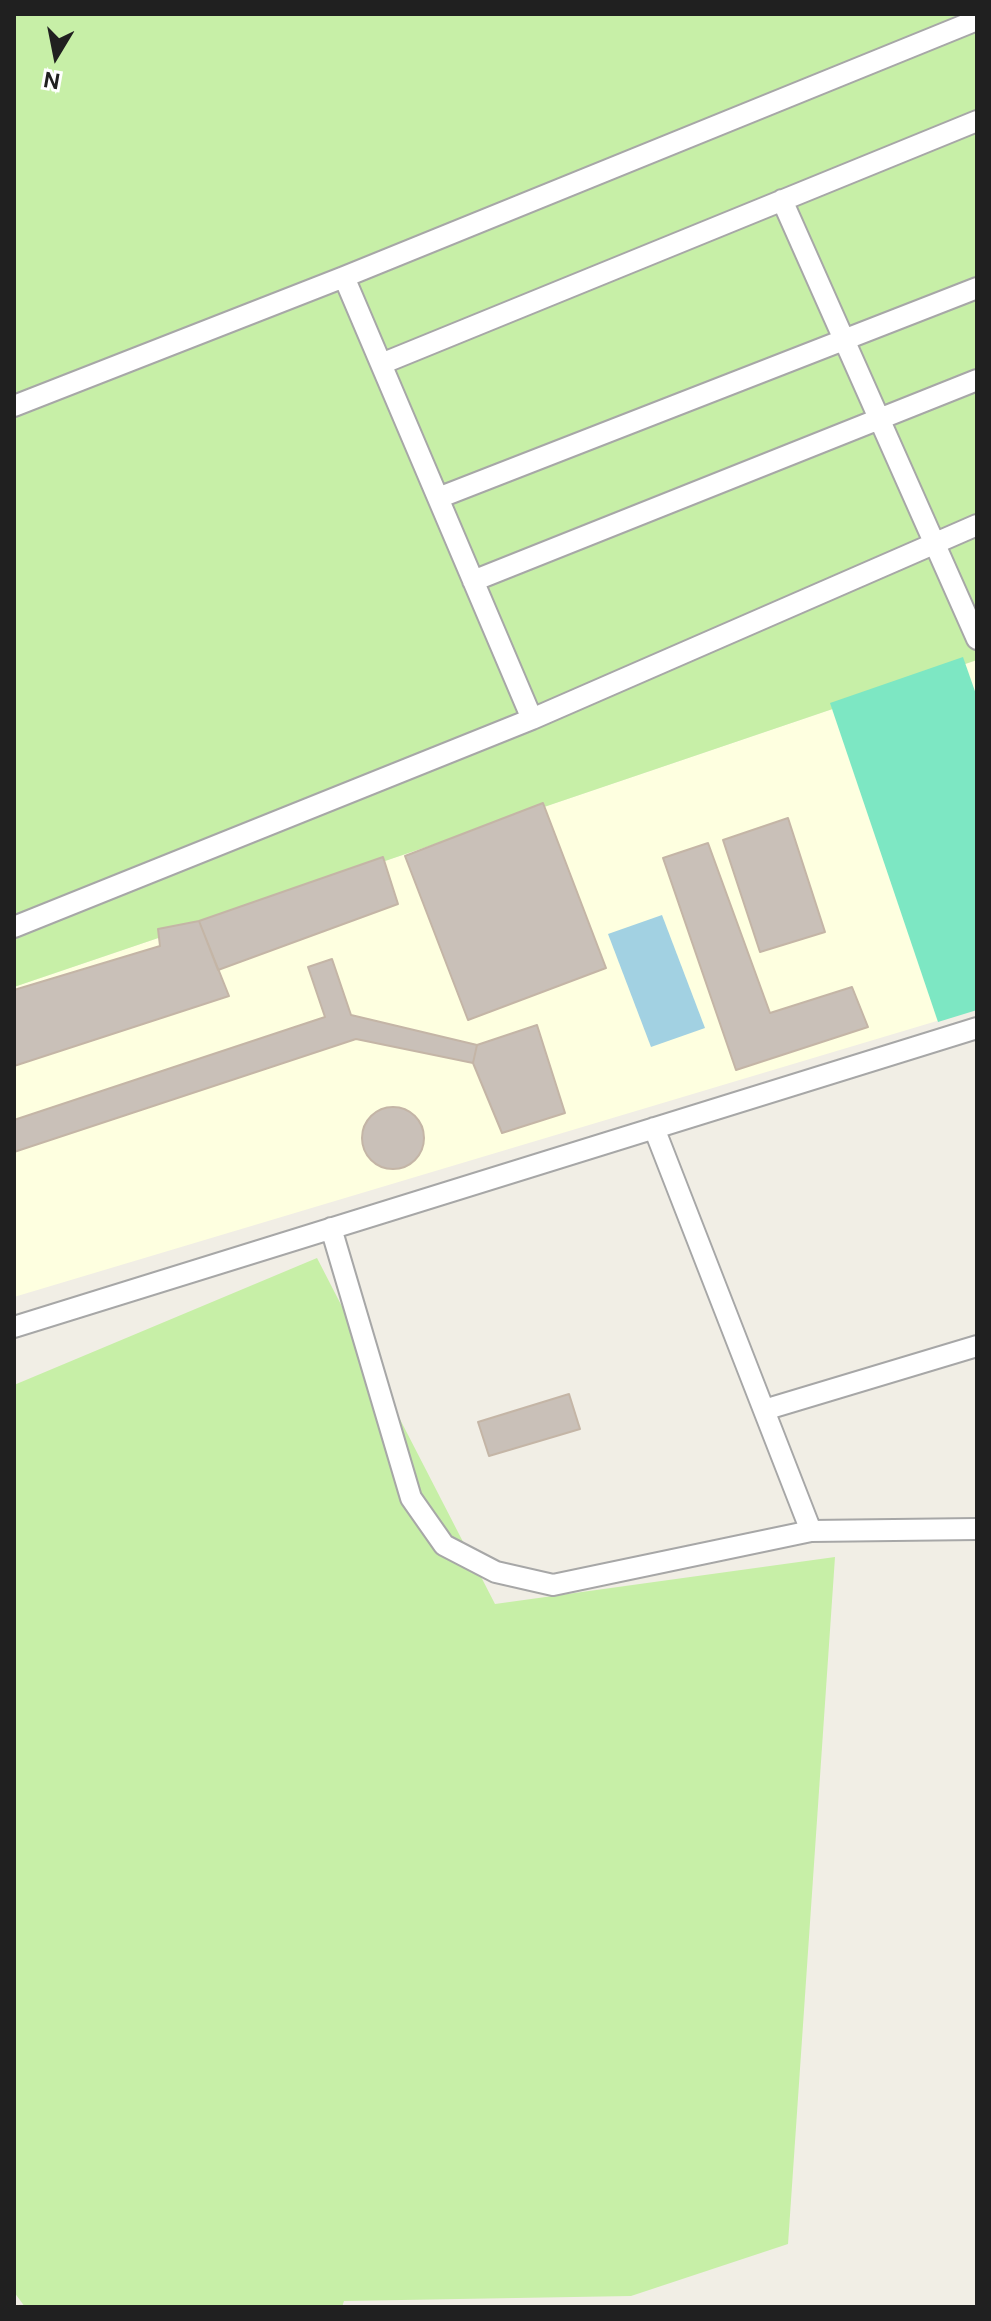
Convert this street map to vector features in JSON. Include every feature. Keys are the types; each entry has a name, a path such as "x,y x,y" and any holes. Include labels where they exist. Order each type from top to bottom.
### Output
{"lane":[{"path":"14,406 344,277 977,20"},
{"path":"381,364 977,121"},
{"path":"782,200 977,639"},
{"path":"344,277 532,719"},
{"path":"438,498 977,288"},
{"path":"473,581 977,380"},
{"path":"14,927 532,719 934,541 977,525"},
{"path":"14,1327 977,1028"},
{"path":"654,1128 811,1531"},
{"path":"331,1228 411,1498 444,1545 496,1572 553,1585 811,1531 977,1529"},
{"path":"764,1410 977,1346"}],"shaded area":[{"path":"977,660 977,1009 14,1297 14,987"}],"green space":[{"path":"14,14 977,14 977,660 14,987"},
{"path":"963,657 977,697 977,1010 938,1022 830,703"},
{"path":"317,1258 495,1604 835,1557 788,2244 631,2296 344,2301 342,2307 25,2307 14,2292 14,1385"}],"water":[{"path":"662,915 705,1028 651,1047 608,934"}],"building":[{"path":"543,803 606,968 468,1020 405,856"},
{"path":"788,818 825,932 760,952 723,840"},
{"path":"708,843 770,1013 852,987 868,1027 736,1070 663,858"},
{"path":"383,857 398,904 218,970 199,921"},
{"path":"199,921 229,996 14,1066 14,990 160,946 158,929"},
{"path":"332,959 351,1015 477,1045 473,1063 356,1039 14,1152 14,1120 325,1017 308,967"},
{"path":"537,1025 565,1113 502,1133 473,1063 477,1045"},
{"path":"387,1107 399,1107 415,1116 422,1126 422,1150 415,1160 399,1169 387,1169 367,1155 362,1144 362,1132 376,1112"},
{"path":"569,1394 580,1429 489,1456 478,1422"}]}
